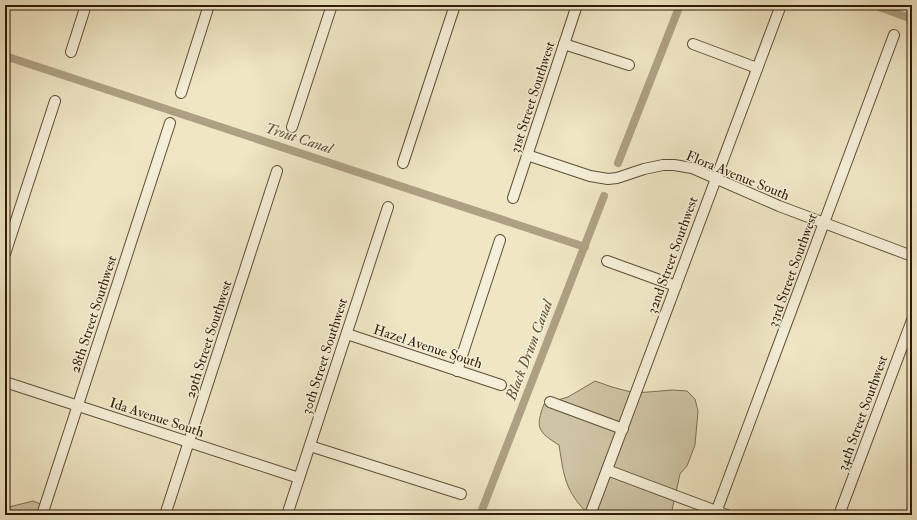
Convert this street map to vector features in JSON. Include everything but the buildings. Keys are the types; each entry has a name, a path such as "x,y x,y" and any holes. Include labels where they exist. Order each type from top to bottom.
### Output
{"street":[{"path":"71,52 86,5"},
{"path":"181,93 209,5"},
{"path":"292,126 332,5"},
{"path":"403,163 455,5"},
{"name":"31st Street Southwest","path":"513,198 577,5"},
{"name":"32nd Street Southwest","path":"590,515 781,5"},
{"name":"33rd Street Southwest","path":"716,513 894,36"},
{"path":"564,44 629,65"},
{"path":"693,44 758,68"},
{"path":"5,254 55,100"},
{"name":"28th Street Southwest","path":"42,515 170,123"},
{"name":"Flora Avenue South","path":"527,155 600,178 617,178 654,166 674,164 692,168 772,204 912,256"},
{"name":"29th Street Southwest","path":"165,515 277,171"},
{"name":"30th Street Southwest","path":"287,515 388,207"},
{"path":"457,371 500,240"},
{"path":"607,261 676,286"},
{"name":"34th Street Southwest","path":"839,515 912,320"},
{"name":"Hazel Avenue South","path":"346,334 501,385"},
{"name":"Ida Avenue South","path":"5,382 300,478"},
{"path":"550,402 622,429"},
{"path":"310,446 461,494"},
{"path":"607,470 716,513 727,515"}],"shaded area":[{"path":"595,381 635,393 673,390 687,391 695,399 698,411 695,445 687,466 680,474 671,515 589,515 570,491 564,475 559,445 540,429 539,424 541,412 544,404 568,397"},
{"path":"33,501 45,506 52,515 5,515 5,508"}],"waterway":[{"name":"Black Drum Canal","path":"618,163 680,5"},
{"path":"874,5 912,19"},
{"name":"Trout Canal","path":"5,56 585,247"},
{"name":"Black Drum Canal","path":"480,515 604,196"}]}
